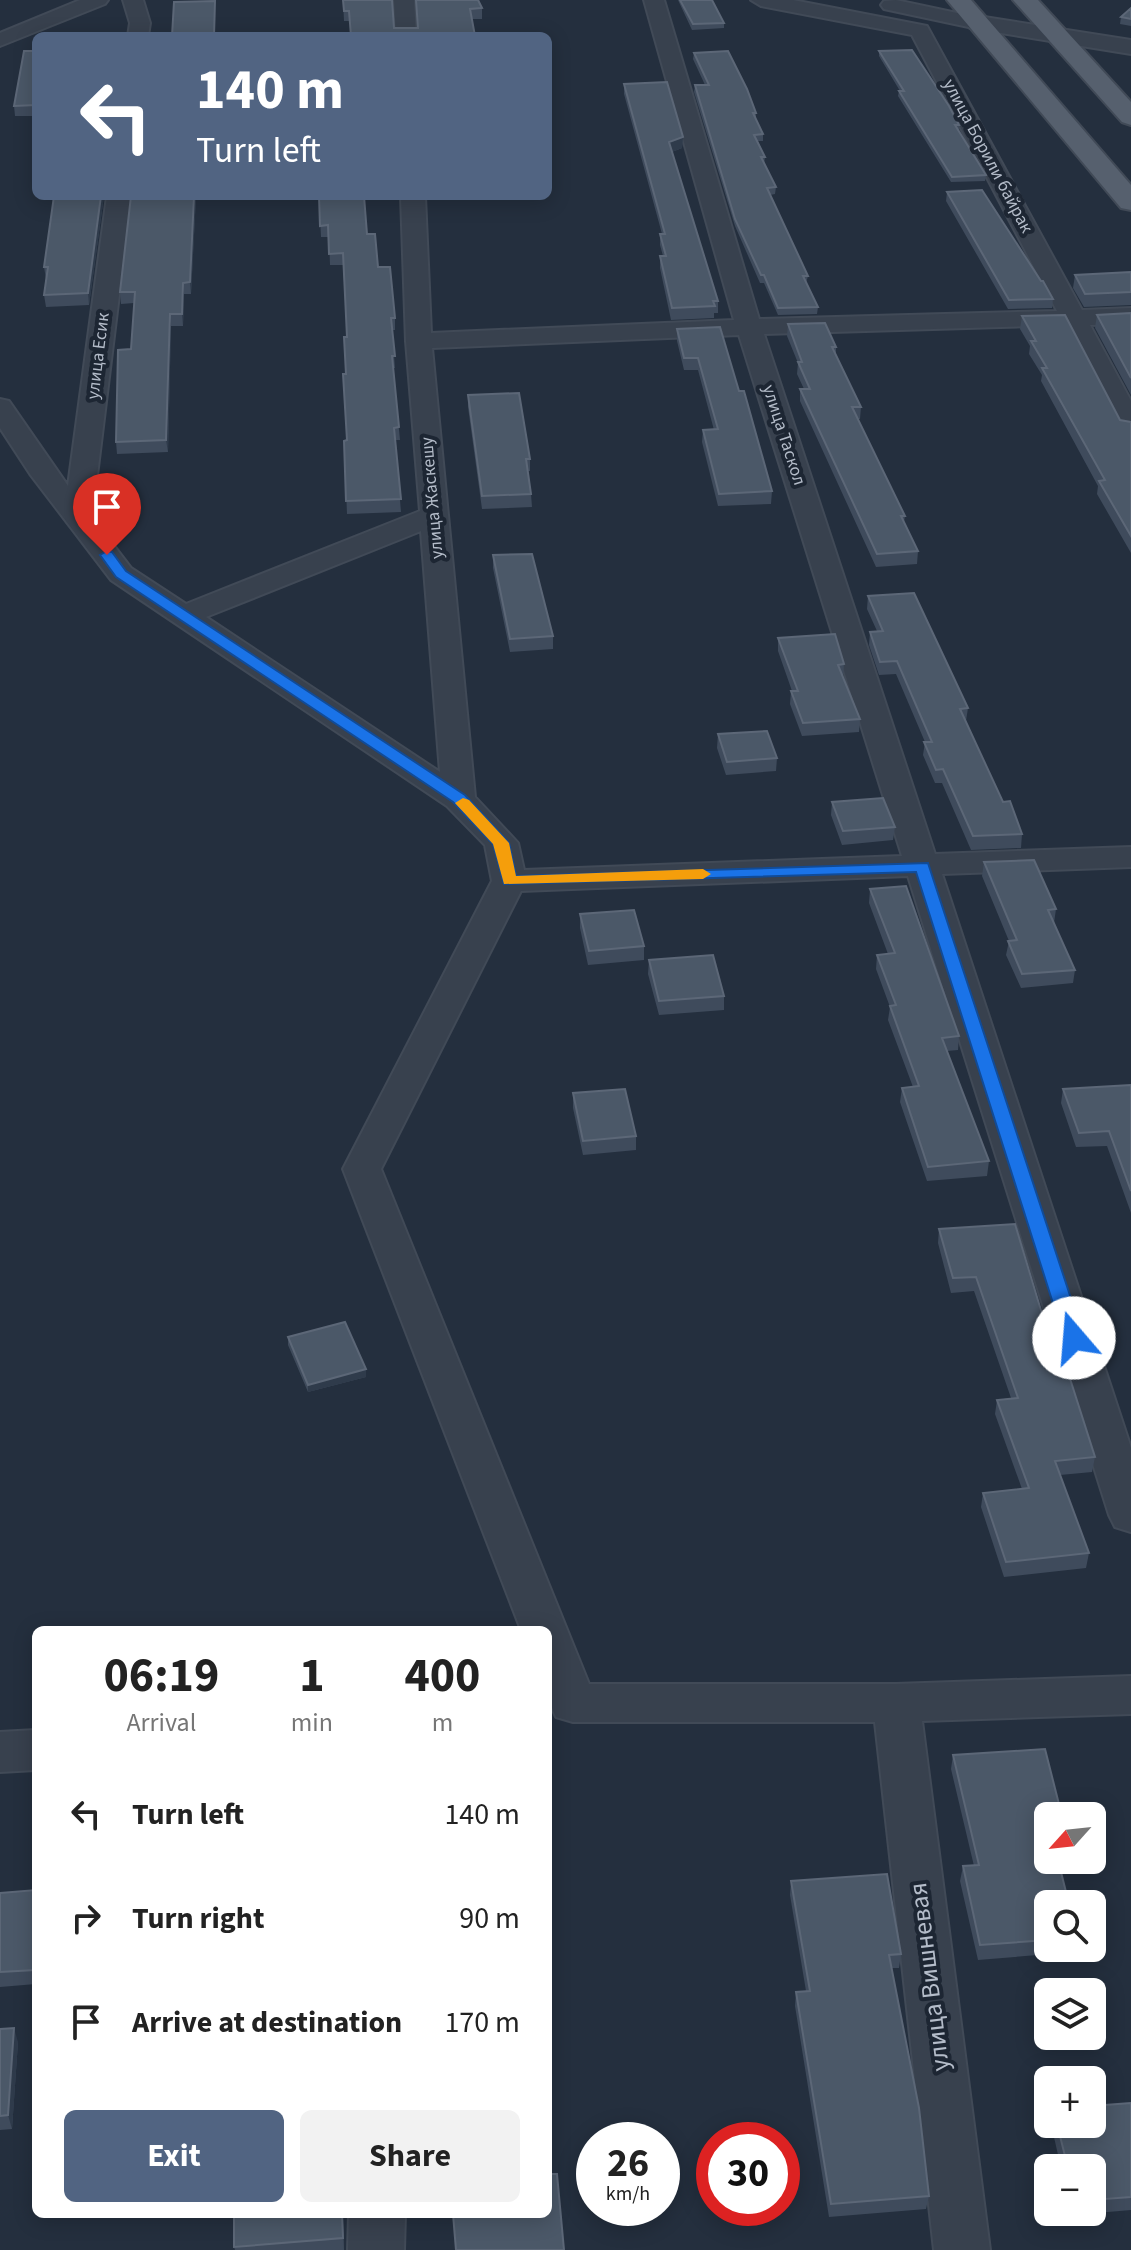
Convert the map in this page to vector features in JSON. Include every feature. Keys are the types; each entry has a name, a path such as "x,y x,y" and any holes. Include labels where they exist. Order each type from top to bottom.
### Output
{"main road":[{"path":"959,0 1131,202"},
{"path":"1025,0 1131,117"}],"street":[{"path":"0,40 98,0"},
{"path":"133,0 140,23 139,32"},
{"path":"404,0 406,32"},
{"name":"улица Таскол","path":"654,0 749,327 1131,1515"},
{"name":"улица Борили байрак","path":"761,0 920,30 1131,426"},
{"path":"867,0 978,23 1131,47"},
{"name":"улица Есик","path":"78,517 118,200"},
{"name":"улица Жаскешу","path":"413,200 419,341 459,799"},
{"path":"419,341 749,327 1131,316"},
{"path":"0,407 121,574 459,799 501,843 509,881 362,1169 542,1626"},
{"path":"184,615 433,516"},
{"path":"509,881 1131,857"},
{"path":"552,1659 561,1705 896,1703 1131,1695"},
{"name":"улица Вишневая","path":"896,1703 962,2250"},
{"path":"0,1752 32,1750"},
{"path":"376,2250 377,2218"}],"building":[{"path":"343,0 392,0 394,28 418,28 416,0 478,0 482,8 470,9 474,32 351,32 349,11 344,11"},
{"path":"680,0 712,0 724,23 693,24"},
{"path":"215,1 214,32 172,32 174,2"},
{"path":"1131,8 1131,19 1121,17"},
{"path":"912,50 949,106 959,125 955,125 986,175 952,177 899,91 904,91 879,51"},
{"path":"24,51 32,51 32,105 14,106"},
{"path":"728,51 747,89 763,134 754,135 776,187 767,188 808,276 803,276 818,307 778,308 735,219 695,85 709,85 694,53"},
{"path":"667,82 683,137 669,142 718,301 713,301 715,306 672,308 660,256 666,256 660,234 665,234 624,84"},
{"path":"982,190 1053,299 1009,300 947,192"},
{"path":"53,200 100,200 88,293 44,295 48,267 44,267"},
{"path":"131,200 194,200 190,282 183,283 182,314 170,314 166,440 116,442 118,350 131,349 135,292 120,292"},
{"path":"319,200 364,200 367,234 375,234 378,267 390,267 395,318 391,318 395,356 392,356 399,427 394,428 401,499 346,501 344,441 347,440 343,374 346,374 344,337 347,337 343,253 329,254 328,225 320,226"},
{"path":"1131,272 1131,292 1085,294 1075,275"},
{"path":"1131,313 1131,378 1097,315"},
{"path":"1065,315 1120,420 1131,422 1131,536 1099,481 1105,480 1042,368 1047,368 1031,341 1036,341 1022,316"},
{"path":"825,323 836,347 832,347 861,407 852,407 905,516 901,516 918,551 877,554 800,389 810,389 798,362 802,362 788,324"},
{"path":"720,327 739,391 744,391 772,491 719,494 703,430 718,429 698,358 684,358 677,329"},
{"path":"519,393 530,459 526,459 531,494 482,496 468,395"},
{"path":"532,554 553,636 510,639 493,555"},
{"path":"914,593 968,708 960,709 1003,802 1010,801 1022,834 973,836 943,769 936,770 924,742 932,742 897,661 880,662 870,632 883,631 868,596"},
{"path":"835,634 844,664 838,665 860,719 803,723 791,691 798,691 778,638"},
{"path":"767,731 777,758 727,762 718,734"},
{"path":"883,798 895,827 843,831 832,802"},
{"path":"1034,860 1056,909 1048,910 1075,970 1022,974 1008,941 1017,940 984,862"},
{"path":"906,886 959,1036 942,1038 989,1161 928,1167 902,1088 919,1086 890,1006 896,1005 877,955 895,953 870,889"},
{"path":"634,910 644,946 589,951 580,914"},
{"path":"713,955 724,996 659,1001 649,960"},
{"path":"1131,1085 1131,1191 1109,1131 1079,1133 1063,1089"},
{"path":"625,1089 636,1136 583,1141 573,1093"},
{"path":"1015,1224 1043,1317 1050,1316 1095,1457 1055,1461 1089,1553 1006,1562 983,1493 1029,1488 997,1400 1018,1398 976,1277 953,1278 939,1229"},
{"path":"345,1322 366,1369 308,1385 288,1337"},
{"path":"1045,1749 1058,1802 1034,1802 1034,1874 1062,1874 1066,1890 1034,1890 1034,1941 980,1945 963,1866 979,1865 953,1755"},
{"path":"887,1874 901,1954 889,1955 919,2108 929,2196 831,2204 796,1992 810,1991 791,1881"},
{"path":"32,1890 32,1970 0,1972 0,1893"},
{"path":"14,2028 8,2115 0,2116 0,2029"},
{"path":"1131,2103 1131,2197 1106,2199 1106,2154 1064,2154 1060,2138 1106,2138 1106,2105"},
{"path":"552,2174 557,2174 564,2250 456,2250 453,2218 552,2218"},
{"path":"234,2218 342,2218 343,2238 234,2247"}],"slow traffic":[{"path":"463,803 501,843 509,881 703,874"}],"route":[{"path":"107,555 121,574 459,799 501,843 509,881 922,867 1074,1338"}]}
